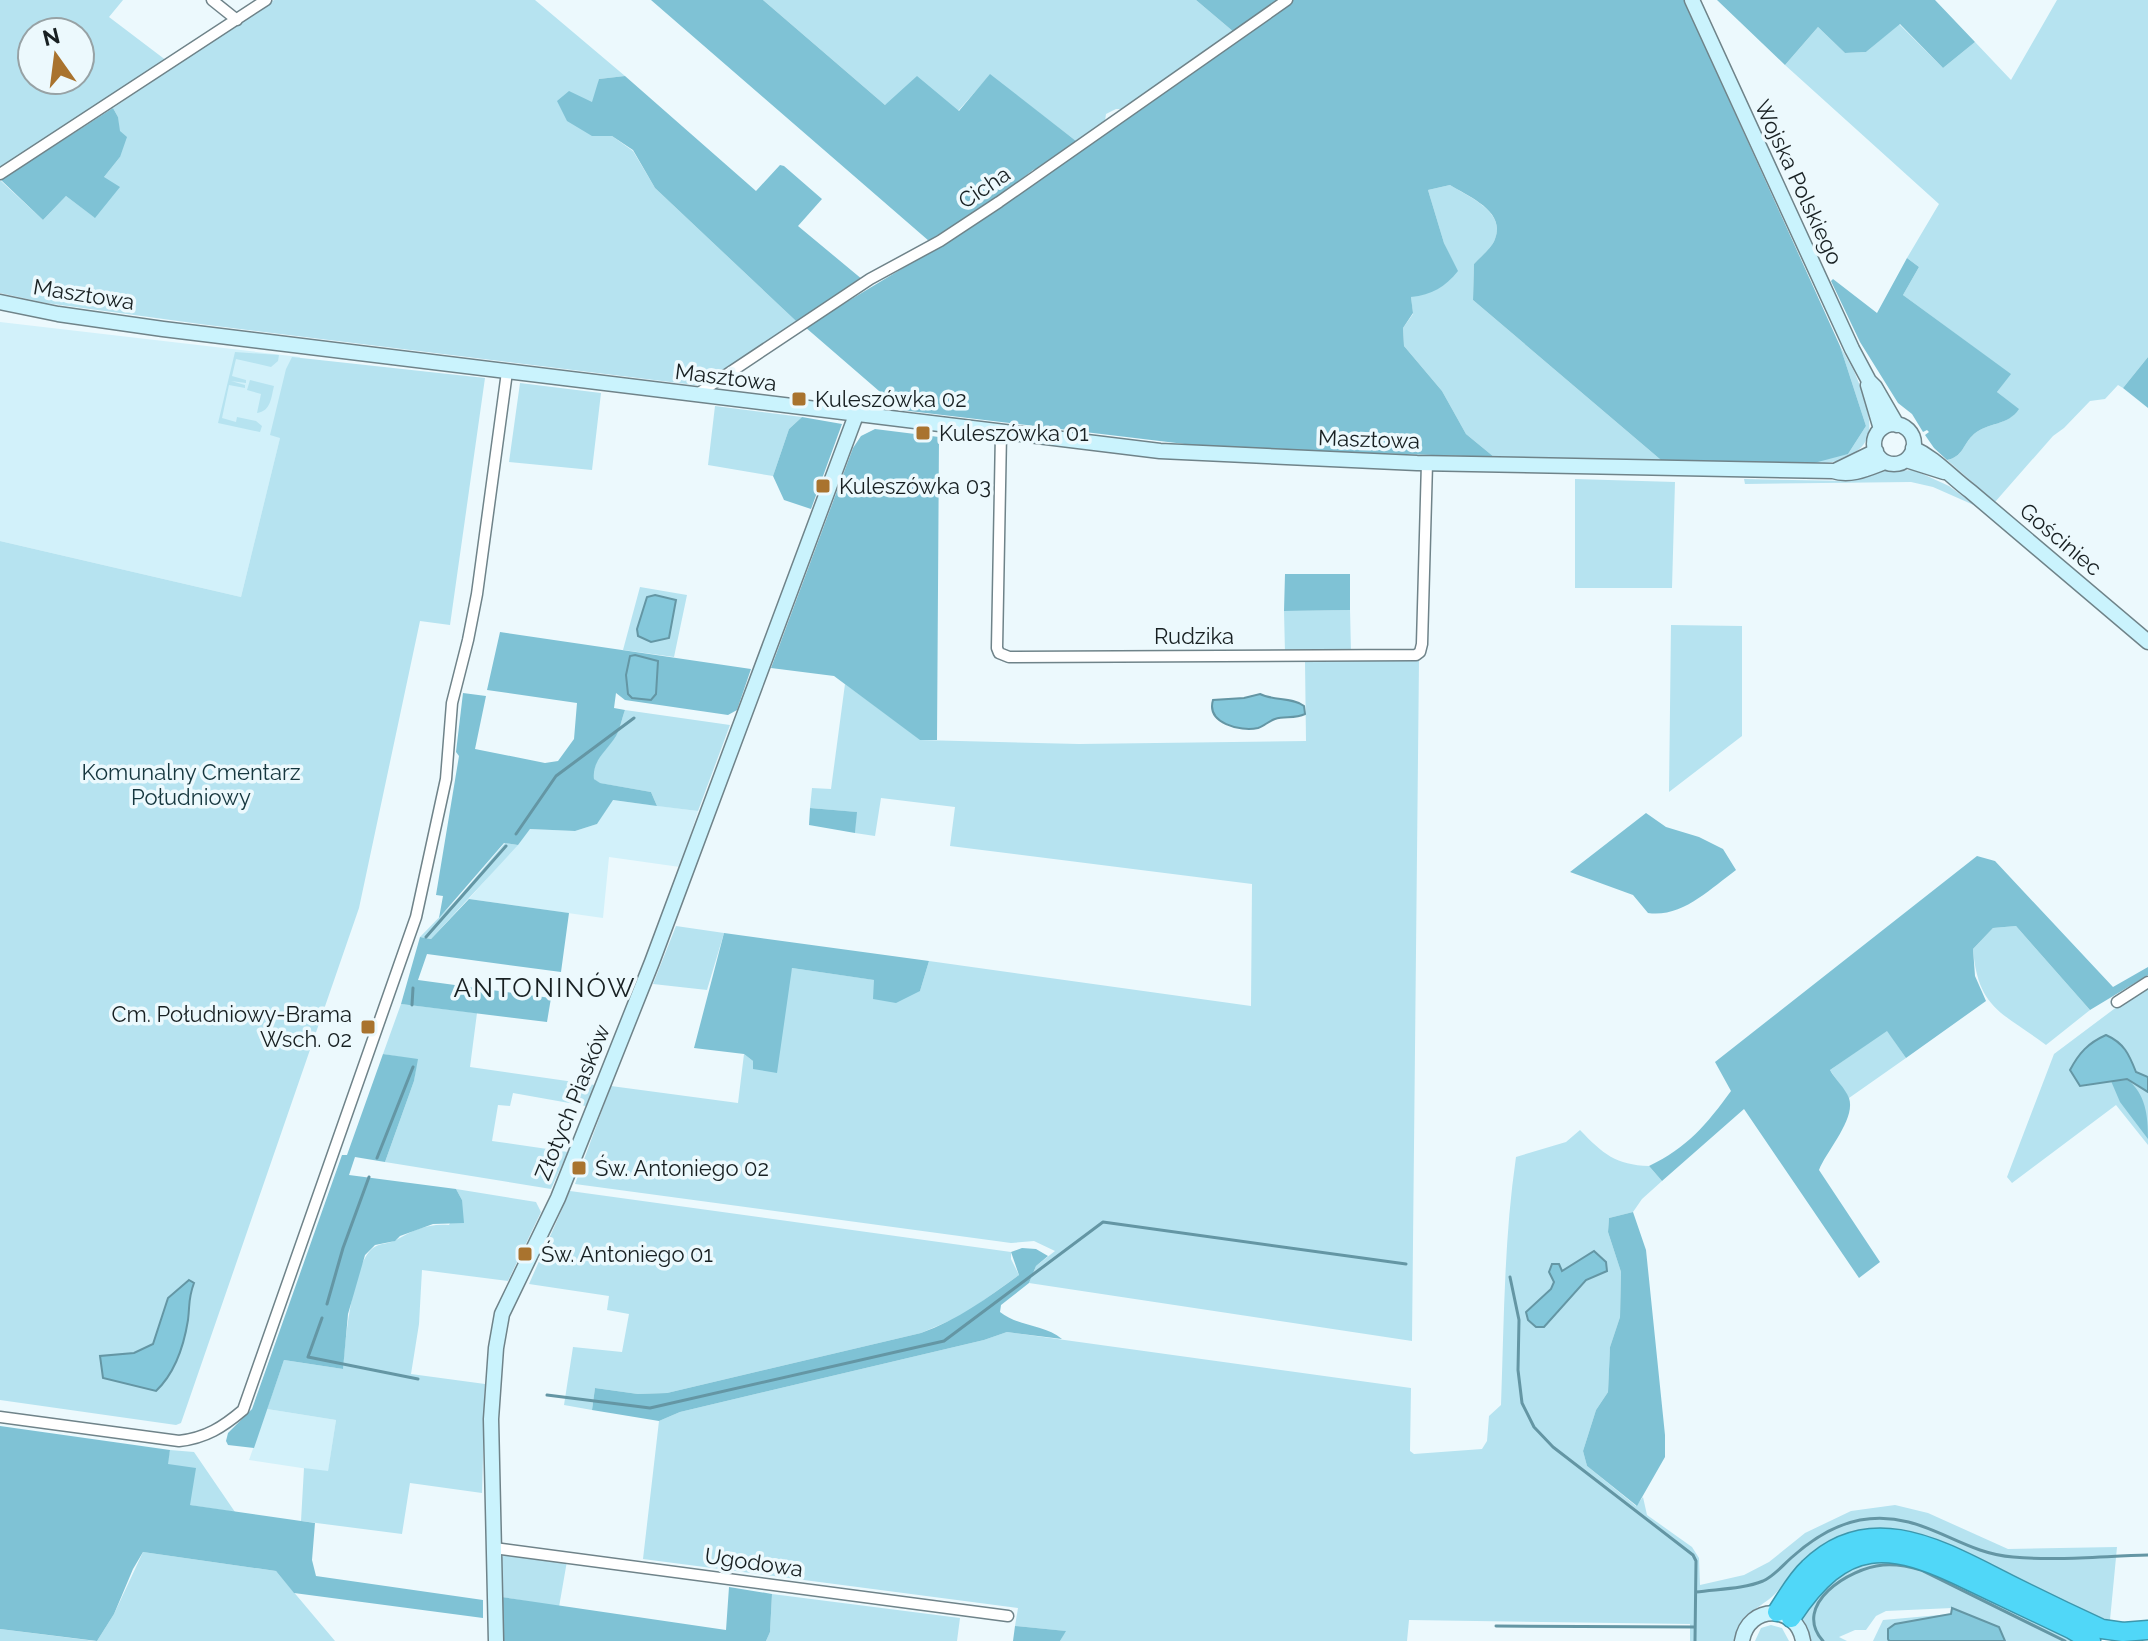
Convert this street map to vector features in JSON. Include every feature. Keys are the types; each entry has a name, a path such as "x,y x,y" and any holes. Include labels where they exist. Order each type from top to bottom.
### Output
{"highway":[{"path":"1784,1615 1807,1569 1830,1551 1858,1540 1886,1537 1914,1541 1949,1554 2102,1629 2123,1632 2148,1630"},
{"path":"1784,1615 1827,1573 1845,1562 1867,1555 1900,1553 1931,1562 2091,1641"}],"street":[{"path":"212,0 237,20"},
{"path":"0,174 266,0"},
{"name":"Cicha","path":"695,396 870,279 940,241 999,202 1287,0"},
{"name":"Wojska Polskiego","path":"1692,0 1869,381 1897,425"},
{"name":"Masztowa","path":"0,302 101,321 1160,451 1427,463 1833,471 1880,456"},
{"path":"0,1417 179,1441 196,1439 219,1430 243,1410 416,917 446,779 452,703 477,594 507,372"},
{"name":"Wojska Polskiego","path":"1869,381 1867,389 1881,429"},
{"name":"Złotych Piasków","path":"496,1641 491,1419 496,1348 502,1314 558,1198 646,976 856,415"},
{"path":"1897,425 1911,434 1910,454 1896,464 1880,456 1875,438 1881,429 1897,425"},
{"name":"Rudzika","path":"1001,433 997,648 999,653 1009,657 1416,655 1422,644 1427,463"},
{"name":"Gościniec","path":"1910,454 1944,472 1970,491 2148,642"},
{"path":"2117,1002 2148,982"},
{"name":"Ugodowa","path":"494,1548 1008,1616"},
{"path":"1742,1641 1745,1629 1761,1614 1784,1615 1801,1630 1803,1641"}],"shaded area":[{"path":"651,0 763,0 885,105 917,76 959,111 990,74 1076,141 996,199 929,241"},
{"path":"1196,0 1282,0 1235,33"},
{"path":"1293,0 1684,0 1840,346 1866,426 1848,454 1814,463 1661,460 1473,300 1474,264 1489,249 1497,229 1495,220 1484,206 1450,185 1428,190 1444,243 1458,271 1438,289 1411,297 1413,313 1403,328 1404,346 1442,391 1466,434 1494,457 1218,448 901,410 805,327 943,244"},
{"path":"1717,0 1935,0 1975,42 1943,68 1900,24 1866,52 1845,53 1818,27 1785,65"},
{"path":"625,76 756,191 780,165 784,166 822,199 798,226 863,280 796,321 655,188 633,150 612,136 592,136 567,121 557,101 569,91 592,102 599,79"},
{"path":"113,108 120,131 127,137 120,157 104,177 120,187 95,218 66,196 43,220 1,180"},
{"path":"1907,258 1919,267 1903,295 2011,374 1997,392 2019,409 2004,421 1974,434 1960,453 1947,460 1925,435 1929,432 1923,432 1912,414 1898,403 1860,342 1831,281 1833,279 1877,313"},
{"path":"0,322 300,357 241,597 0,541"},
{"path":"2148,357 2148,408 2123,388"},
{"path":"802,417 842,424 811,509 784,500 773,476 789,429"},
{"path":"875,429 939,437 937,740 920,740 834,676 771,668 853,448 861,436"},
{"path":"1285,574 1350,574 1350,610 1284,611"},
{"path":"655,595 676,600 669,638 651,642 638,636 637,629 647,597"},
{"path":"500,632 751,669 737,710 728,715 625,700 616,693 614,708 625,710 616,736 598,761 594,779 600,783 651,792 657,806 613,800 597,824 575,831 530,829 518,845 504,843 439,918 443,896 436,895 459,756 456,752 463,693 486,696 475,749 545,763 558,761 574,739 577,703 487,690"},
{"path":"630,656 658,661 656,694 651,700 632,698 628,694 626,675"},
{"path":"1260,694 1299,703 1304,706 1305,714 1242,729 1219,720 1212,708 1213,700"},
{"path":"612,800 698,811 680,867 609,857 603,918 469,899 530,829 575,831 597,824"},
{"path":"810,808 857,812 855,833 809,825"},
{"path":"1646,813 1666,827 1699,837 1723,849 1736,870 1684,907 1660,913 1648,913 1633,895 1570,872"},
{"path":"1977,856 1995,861 2113,987 2148,967 2148,975 2090,1010 2016,926 1993,928 1973,949 1975,976 1986,1001 1906,1058 1887,1031 1830,1070 1847,1094 1850,1106 1845,1125 1819,1170 1880,1262 1859,1278 1744,1109 1662,1181 1649,1166 1695,1134 1731,1091 1715,1062"},
{"path":"469,899 569,913 561,972 427,954 418,980 551,998 547,1022 401,1004 420,937 431,939"},
{"path":"724,933 929,961 920,991 896,1003 873,999 874,980 792,968 777,1073 753,1069 753,1061 744,1054 694,1048"},
{"path":"2106,1035 2125,1050 2136,1072 2148,1077 2148,1092 2127,1079 2080,1086 2070,1070 2085,1049"},
{"path":"383,1054 418,1059 414,1081 385,1162 355,1157 349,1175 456,1189 462,1200 464,1223 433,1224 400,1236 395,1241 375,1245 365,1255 348,1314 343,1369 284,1360 254,1448 228,1445 228,1433 252,1409 342,1155 347,1155"},
{"path":"2127,1079 2138,1091 2145,1106 2148,1139 2120,1102 2111,1081"},
{"path":"1633,1212 1646,1250 1665,1435 1665,1457 1637,1506 1587,1466 1583,1451 1596,1410 1608,1392 1610,1347 1620,1317 1621,1272 1608,1232 1609,1218"},
{"path":"1022,1248 1036,1249 1048,1256 1036,1266 1029,1283 1001,1305 1000,1312 1062,1339 1007,1332 680,1412 659,1421 592,1410 595,1388 638,1394 667,1393 935,1328 984,1300 1019,1275 1011,1252"},
{"path":"1594,1251 1606,1262 1607,1271 1586,1280 1544,1327 1536,1327 1528,1320 1526,1312 1551,1289 1554,1282 1549,1272 1552,1264 1559,1264 1562,1271"},
{"path":"189,1280 194,1283 184,1339 178,1358 163,1384 156,1391 103,1378 100,1356 134,1353 153,1344 168,1298"},
{"path":"267,1409 336,1420 328,1472 249,1460"},
{"path":"0,1426 170,1450 168,1464 196,1468 190,1505 315,1523 312,1560 316,1576 483,1600 483,1618 294,1593 276,1571 143,1552 114,1614 97,1641 0,1629"},
{"path":"729,1587 772,1594 770,1632 766,1641 503,1641 502,1597 726,1630"},
{"path":"1952,1608 1999,1627 2005,1641 1889,1641 1888,1629 1895,1624 1951,1614"},
{"path":"1015,1626 1066,1631 1060,1641 1013,1641"}],"green space":[{"path":"0,0 123,0 109,17 167,61 0,168"},
{"path":"274,0 535,0 625,76 599,79 592,136 612,136 633,151 655,188 796,321 703,386 200,324 46,303 0,293 0,180 43,220 66,196 94,217 104,177 120,157 118,117 113,108"},
{"path":"763,0 1196,0 1235,33 1122,109 1106,114 1105,121 1076,141 990,75 958,111 935,92 885,105"},
{"path":"2057,0 2148,0 2148,357 2123,388 2118,385 2105,399 2090,401 2053,436 1995,502 1947,460 1960,453 1974,434 2009,418 2018,409 1997,392 2010,374 1903,295 1919,267 1907,258 1939,204 1785,65 1818,27 1845,53 1866,52 1899,24 1943,68 1975,42 2011,80"},
{"path":"1450,185 1484,206 1491,213 1497,229 1491,246 1474,264 1473,300 1661,460 1494,457 1466,434 1442,391 1404,346 1403,328 1413,314 1411,297 1457,271 1444,243 1428,190"},
{"path":"1840,346 1870,410 1867,411 1868,434 1863,444 1854,453 1855,456 1833,462 1766,464 1848,454 1866,426"},
{"path":"235,352 279,355 278,361 271,367 236,359 232,376 246,380 246,383 231,381 245,385 245,388 229,385 222,418 236,422 237,417 256,421 262,426 260,432 218,423"},
{"name":"Komunalny Cmentarz Południowy","path":"292,357 485,378 450,625 420,621 359,908 181,1423 176,1425 0,1400 0,541 241,597 280,438 270,435 286,369"},
{"path":"250,380 274,386 270,403 262,412 257,413 261,394 247,390"},
{"path":"520,383 601,393 592,470 509,462"},
{"path":"715,406 802,417 789,429 773,476 708,465"},
{"path":"1914,470 1949,486 1976,506 1933,487 1911,482 1745,484 1744,479 1850,481 1885,471"},
{"path":"1575,479 1675,482 1672,588 1575,588"},
{"path":"640,587 687,595 674,657 623,650"},
{"path":"1350,610 1351,652 1285,653 1284,611"},
{"path":"1671,625 1742,626 1742,736 1669,792"},
{"path":"1419,660 1412,1341 1029,1283 1036,1266 1055,1251 1034,1241 1011,1243 575,1184 611,1086 738,1103 744,1054 753,1061 792,968 875,980 920,991 929,961 1251,1006 1252,884 950,846 955,807 881,798 875,836 855,833 856,812 810,808 812,788 831,789 845,684 921,740 1079,744 1306,741 1305,661"},
{"path":"625,710 730,725 698,811 657,806 651,792 599,783 594,779 597,761 617,733"},
{"path":"505,843 518,845 431,939 420,937 458,898"},
{"path":"676,926 724,933 707,990 653,984"},
{"path":"2016,926 2090,1010 2046,1045 1995,1007 1980,985 1973,949 1993,928"},
{"path":"2148,988 2148,1145 2116,1105 2012,1183 2007,1177 2054,1054 2118,1006"},
{"path":"401,1004 477,1013 470,1067 595,1085 586,1106 513,1093 510,1106 498,1105 492,1141 568,1152 551,1189 385,1162 414,1081 417,1060 383,1054"},
{"path":"1887,1030 1906,1058 1849,1098 1830,1070"},
{"path":"1580,1130 1611,1157 1649,1166 1662,1181 1633,1212 1609,1218 1608,1232 1621,1272 1620,1317 1610,1347 1608,1392 1596,1410 1583,1451 1587,1466 1636,1506 1643,1497 1647,1515 1692,1547 1699,1558 1700,1585 1744,1575 1769,1562 1805,1533 1851,1511 1895,1505 1928,1513 2008,1549 2117,1547 2110,1620 2067,1604 1940,1541 1899,1530 1858,1531 1819,1549 1774,1595 1745,1617 1736,1641 1690,1641 1690,1624 1409,1620 1407,1641 1060,1641 1065,1631 1015,1626 1018,1608 643,1559 659,1421 680,1412 1007,1332 1411,1388 1410,1451 1414,1454 1482,1449 1487,1441 1489,1416 1501,1405 1507,1250 1516,1157 1566,1142"},
{"path":"456,1189 536,1202 541,1212 508,1281 422,1270 419,1324 411,1374 485,1384 482,1493 410,1483 402,1534 301,1521 304,1468 328,1471 336,1420 267,1409 284,1360 343,1369 351,1304 366,1257 375,1246 415,1230 449,1225 462,1200"},
{"path":"570,1191 1011,1252 1019,1275 963,1315 921,1333 667,1393 638,1394 595,1388 592,1410 564,1405 573,1347 622,1352 629,1314 607,1310 609,1296 529,1284"},
{"path":"170,1450 194,1452 235,1512 189,1505 167,1464"},
{"path":"143,1552 276,1571 335,1641 97,1641 114,1614"},
{"path":"505,1554 567,1561 559,1607 502,1597 500,1559"},
{"path":"1903,1558 2081,1641 2005,1641 1999,1627 1952,1608 1886,1611 1876,1616 1866,1630 1855,1630 1839,1637 1847,1641 1809,1641 1801,1616 1808,1599 1862,1560"},
{"path":"772,1594 960,1618 957,1641 766,1641 770,1632"},
{"path":"1951,1614 1889,1641 1873,1641 1883,1620"},
{"path":"1771,1625 1782,1628 1789,1641 1755,1641 1761,1628"},
{"path":"0,1629 95,1641 0,1641"}],"waterway":[{"path":"516,834 556,776 634,718"},
{"path":"426,937 506,846"},
{"path":"412,1005 413,988"},
{"path":"377,1158 413,1067"},
{"path":"327,1304 369,1177"},
{"path":"547,1395 650,1408 944,1341 1103,1222 1406,1264"},
{"path":"1510,1277 1519,1320 1518,1370 1522,1403 1534,1427 1553,1447 1693,1555 1696,1561 1695,1641"},
{"path":"322,1318 308,1357 418,1379"},
{"path":"1696,1592 1756,1584 1774,1574 1799,1551 1832,1529 1860,1520 1882,1518 1921,1526 1974,1548 2013,1557 2148,1555"},
{"path":"1823,1641 1815,1628 1814,1614 1828,1591 1855,1573 1888,1565 1921,1570 2065,1641"},
{"path":"1496,1626 1695,1627"}],"place":[{"name":"Kuleszówka 02","path":"799,399"},
{"name":"Kuleszówka 01","path":"923,433"},
{"name":"Kuleszówka 03","path":"823,486"},
{"name":"Cm. Południowy-Brama Wsch. 02","path":"368,1027"},
{"name":"Św. Antoniego 02","path":"579,1168"},
{"name":"Św. Antoniego 01","path":"525,1254"}],"district":[{"name":"ANTONINÓW","path":"545,988"}]}
